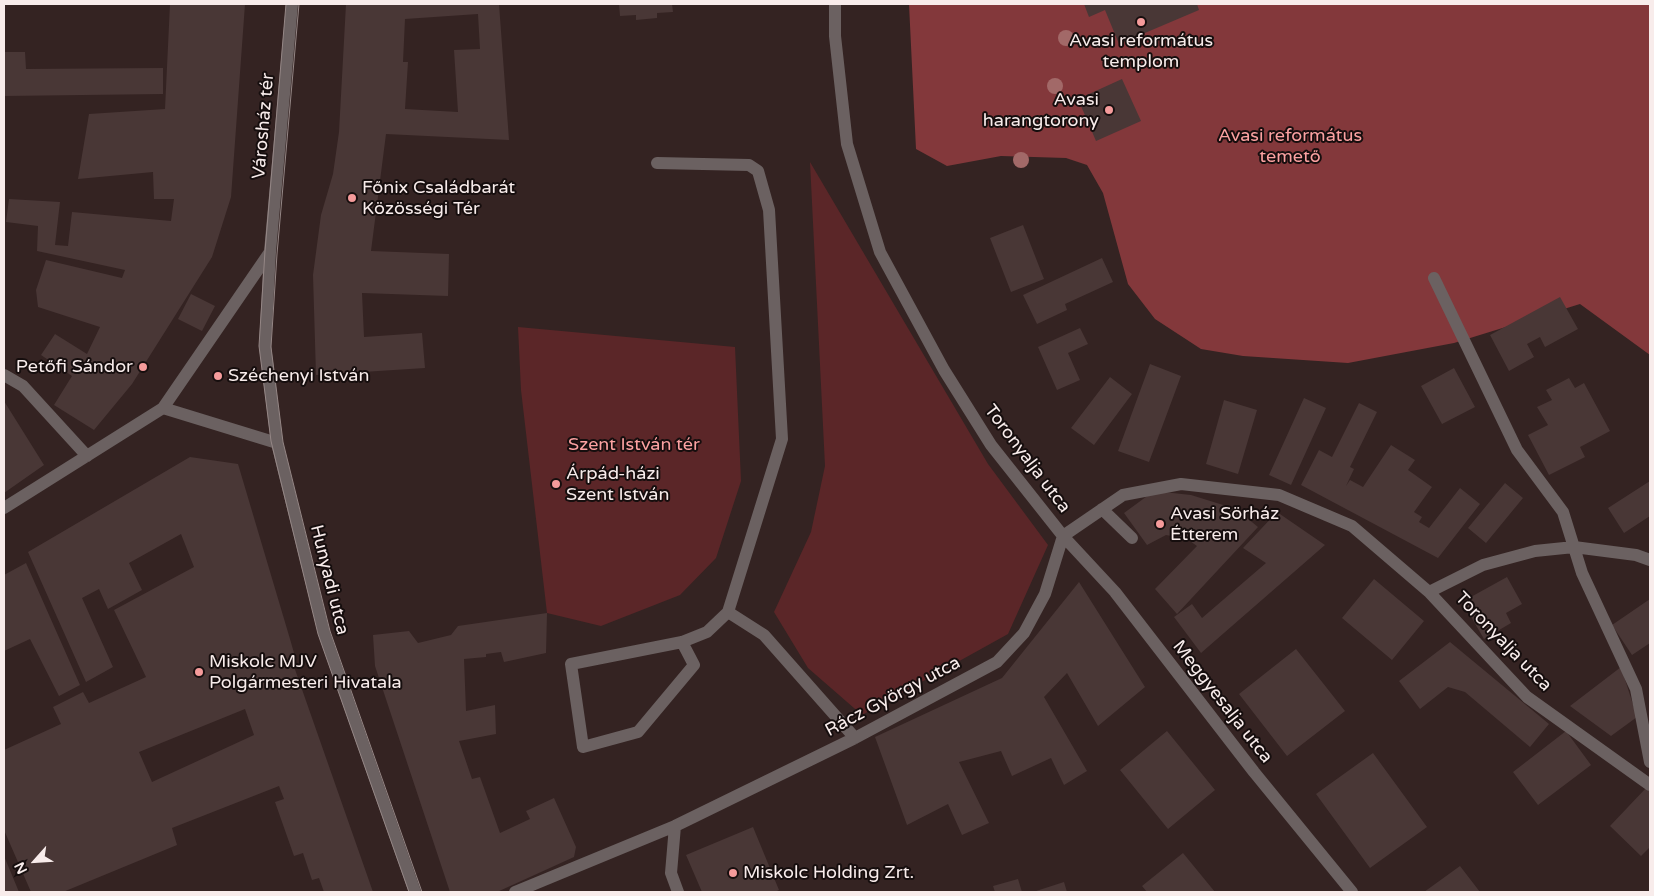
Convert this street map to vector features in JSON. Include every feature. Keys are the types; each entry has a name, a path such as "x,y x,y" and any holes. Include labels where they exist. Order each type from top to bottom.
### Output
{"street":[{"name":"Városház tér","path":"277,443 265,346 270,252 292,4"},
{"name":"Toronyalja utca","path":"835,4 835,36 847,144 880,252 938,358 991,445 1063,536 1123,494 1181,484 1279,495 1352,526 1429,592 1527,697 1650,785"},
{"path":"657,163 749,165 758,171 770,210 782,439 728,612 706,632 682,642 571,664 583,747 638,732 694,665 682,642"},
{"name":"Városház tér","path":"4,508 163,408 270,252"},
{"path":"1434,278 1517,450 1563,512 1582,573 1636,689 1650,762"},
{"path":"4,375 23,386 87,456"},
{"path":"163,408 277,443"},
{"name":"Hunyadi utca","path":"277,443 324,633 415,892"},
{"path":"1102,509 1132,538"},
{"name":"Rácz György utca","path":"515,892 675,826 855,738 997,662 1024,633 1040,602 1063,536"},
{"name":"Meggyesalja utca","path":"1063,536 1115,592 1254,772 1352,892"},
{"name":"Toronyalja utca","path":"1429,592 1483,564 1535,551 1574,547 1636,555 1650,560"},
{"path":"728,612 764,635 855,738"},
{"path":"675,826 671,873 678,892"}],"green space":[{"name":"Avasi református temető","path":"909,4 1650,4 1650,355 1580,304 1454,343 1348,363 1243,356 1201,349 1155,319 1128,284 1103,193 1087,165 1066,158 1001,156 947,166 916,149"},
{"path":"810,162 988,464 1048,545 1008,634 862,715 808,668 774,612 811,532 825,466"},
{"name":"Szent István tér","path":"518,327 735,347 741,481 716,558 680,595 601,626 547,613 521,390"}],"building":[{"path":"170,4 245,4 231,197 212,257 132,384 94,430 54,405 72,376 41,355 55,334 87,354 100,327 38,307 36,290 46,260 122,278 125,270 37,251 38,226 6,222 9,199 60,202 55,245 68,246 72,212 171,221 174,199 154,199 153,172 78,179 89,114 165,109"},
{"path":"346,4 499,4 509,140 386,134 371,251 449,254 448,296 362,293 364,337 422,333 425,368 316,375 313,275 321,215 333,174 339,132","holes":["478,14 480,49 454,50 458,112 405,109 408,62 403,62 405,19"]},
{"path":"619,4 672,4 673,12 657,13 657,18 636,20 636,15 620,16"},
{"name":"Avasi református templom","path":"1084,4 1197,4 1199,10 1119,44 1105,10 1089,17"},
{"path":"4,52 25,52 26,69 163,68 163,94 4,96"},
{"name":"Avasi harangtorony","path":"1122,79 1141,121 1096,141 1078,99"},
{"path":"1023,225 1044,279 1011,292 990,238"},
{"path":"1102,258 1113,282 1065,304 1067,310 1037,324 1023,295"},
{"path":"191,294 215,306 202,331 178,319"},
{"path":"1560,297 1578,329 1545,347 1540,337 1527,344 1534,357 1509,371 1490,335"},
{"path":"1080,328 1088,344 1068,353 1080,380 1057,390 1038,347"},
{"path":"1150,364 1181,376 1149,462 1118,451"},
{"path":"1454,368 1475,407 1442,424 1421,386"},
{"path":"1110,377 1132,394 1094,445 1071,428"},
{"path":"1569,378 1575,388 1584,383 1610,431 1580,447 1585,457 1549,475 1528,435 1548,425 1537,407 1552,400 1546,390"},
{"path":"1304,398 1326,408 1291,485 1269,475"},
{"path":"1224,400 1257,410 1238,474 1206,464"},
{"path":"4,401 44,465 4,493"},
{"path":"1359,403 1377,412 1350,467 1354,469 1346,486 1350,480 1363,487 1391,445 1415,460 1408,470 1432,487 1414,512 1422,517 1419,522 1429,528 1460,488 1480,504 1438,558 1301,485 1319,450 1332,457"},
{"name":"Miskolc MJV Polgármesteri Hivatala","path":"190,457 238,464 294,653 291,658 373,892 324,892 319,878 312,880 303,853 294,856 275,802 284,799 279,786 172,828 177,845 63,892 31,892 4,830 4,750 61,724 53,707 83,692 89,703 146,677 114,610 194,567 181,534 129,563 142,590 108,609 99,589 82,598 113,667 86,682 28,552","holes":["245,709 254,735 152,782 139,752"]},
{"path":"1650,481 1650,516 1624,533 1608,508"},
{"path":"1505,483 1523,498 1486,543 1468,528"},
{"path":"1154,491 1191,495 1236,509 1258,527 1177,614 1155,589 1197,546 1187,539 1166,535 1147,545 1124,513"},
{"path":"1277,512 1325,545 1201,653 1174,617 1192,604 1202,618 1266,563 1243,548"},
{"path":"26,563 80,685 59,696 30,639 4,651 4,575"},
{"path":"1507,577 1522,604 1506,613 1511,623 1484,639 1467,610 1469,598"},
{"path":"1374,579 1424,621 1392,660 1342,618"},
{"path":"1079,582 1145,687 1098,726 1067,673 1044,697 1087,771 1064,785 1051,758 1012,776 1001,751 959,762 989,823 962,835 948,804 907,825 875,737 1002,678"},
{"path":"1650,599 1650,643 1632,655 1612,625"},
{"path":"547,613 546,653 504,662 501,652 486,654 486,657 464,659 466,711 495,705 496,734 459,741 472,779 480,777 500,833 530,819 526,811 554,798 576,847 574,857 497,892 450,892 375,666 373,635 409,631 418,643 451,635 458,626"},
{"path":"1450,642 1549,724 1530,747 1465,692 1448,687 1420,709 1399,681"},
{"path":"1296,649 1345,711 1287,756 1239,694"},
{"path":"1621,667 1637,717 1611,736 1570,706"},
{"path":"1167,731 1215,790 1168,829 1120,770"},
{"path":"1566,731 1591,765 1538,805 1513,772"},
{"path":"1373,753 1427,827 1370,868 1316,794"},
{"path":"1646,788 1650,792 1650,847 1641,856 1610,826"},
{"name":"Miskolc Holding Zrt.","path":"753,827 779,890 775,892 702,892 686,855"},
{"path":"1183,853 1215,892 1147,892 1142,886"},
{"path":"4,856 19,892 4,892"},
{"path":"1460,866 1480,892 1424,892"},
{"path":"1018,879 1022,892 995,892 993,886"},
{"path":"1064,882 1067,892 1033,892"}],"tram line":[{"path":"286,4 259,346 271,441 318,634 409,892"},
{"path":"299,4 277,254 271,347 283,442 330,631 422,892"}],"place":[{"name":"Avasi református templom","path":"1141,22"},
{"name":"Avasi harangtorony","path":"1109,110"},
{"name":"Főnix Családbarát Közösségi Tér","path":"352,198"},
{"name":"Petőfi Sándor","path":"143,367"},
{"name":"Széchenyi István","path":"218,376"},
{"name":"Árpád-házi Szent István","path":"556,484"},
{"name":"Avasi Sörház Étterem","path":"1160,524"},
{"name":"Miskolc MJV Polgármesteri Hivatala","path":"199,672"},
{"name":"Miskolc Holding Zrt.","path":"733,873"}]}
